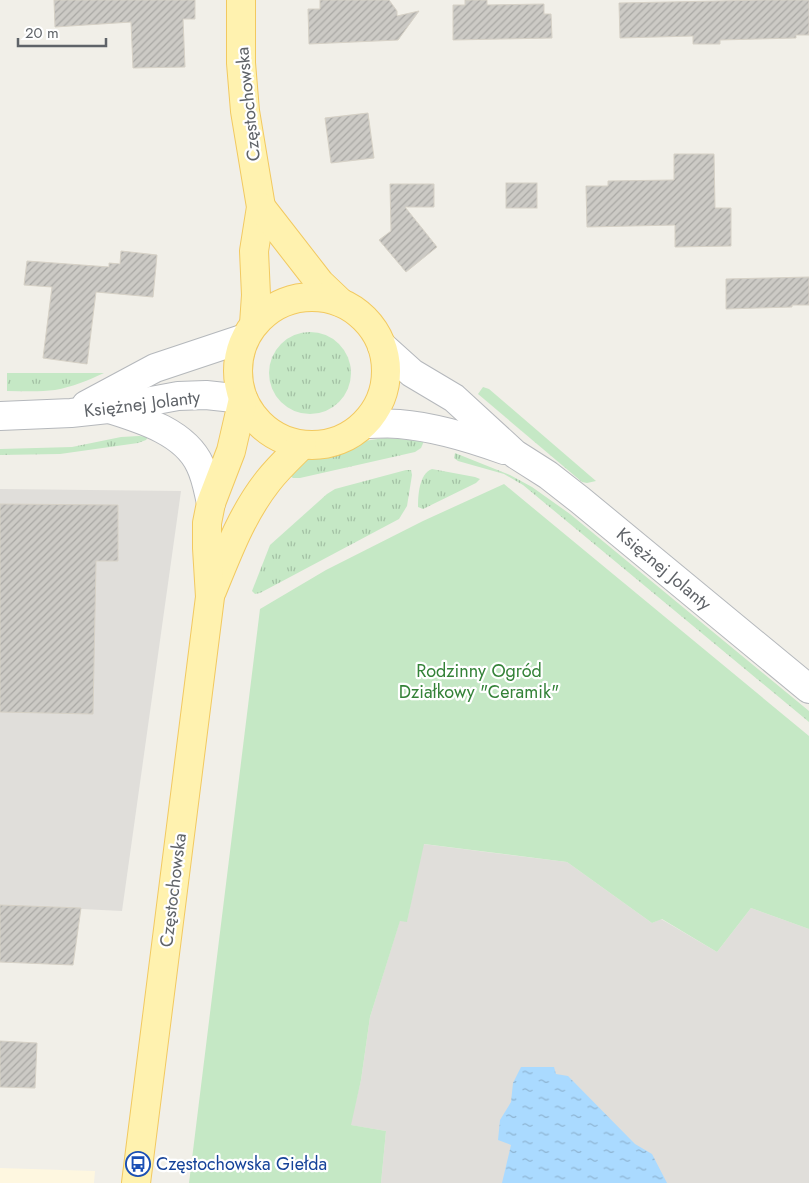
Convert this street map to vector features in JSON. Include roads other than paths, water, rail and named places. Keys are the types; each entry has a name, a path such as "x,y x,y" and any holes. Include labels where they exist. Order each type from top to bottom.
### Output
{"main road":[{"name":"Częstochowska","path":"241,0 241,64 245,111 261,207 254,251 256,295 250,331"},
{"name":"Częstochowska","path":"261,207 320,283 340,302"},
{"path":"303,298 322,298 340,302 358,313 372,327 382,346 386,362 383,396 365,424 351,435 336,442 319,446 302,445 283,440 266,430 253,416 243,399 238,375 238,362 250,331 268,311 284,302 303,298"},
{"name":"Częstochowska","path":"136,1183 210,597 207,523 211,502 231,451 243,399"},
{"name":"Częstochowska","path":"210,597 233,540 247,512 267,482 302,445"}],"street":[{"name":"Księżnej Jolanty","path":"71,413 155,368 250,331"},
{"name":"Księżnej Jolanty","path":"382,346 412,374 454,398 515,454 548,475 580,500 809,689"},
{"name":"Księżnej Jolanty","path":"0,416 71,413 108,409 178,396 206,395 243,399"},
{"path":"108,409 144,420 174,437 190,450 200,464 211,502"},
{"name":"Księżnej Jolanty","path":"365,424 400,424 442,432 476,440 515,454"}],"water":[{"path":"521,1067 554,1067 556,1074 568,1076 635,1144 652,1154 667,1183 502,1183 511,1145 498,1140 500,1120 511,1102 513,1083"}],"place":[{"name":"Częstochowska Giełda","path":"138,1164"}],"park label":[{"name":"Rodzinny Ogród Działkowy \"Ceramik\"","path":"479,681"}]}
